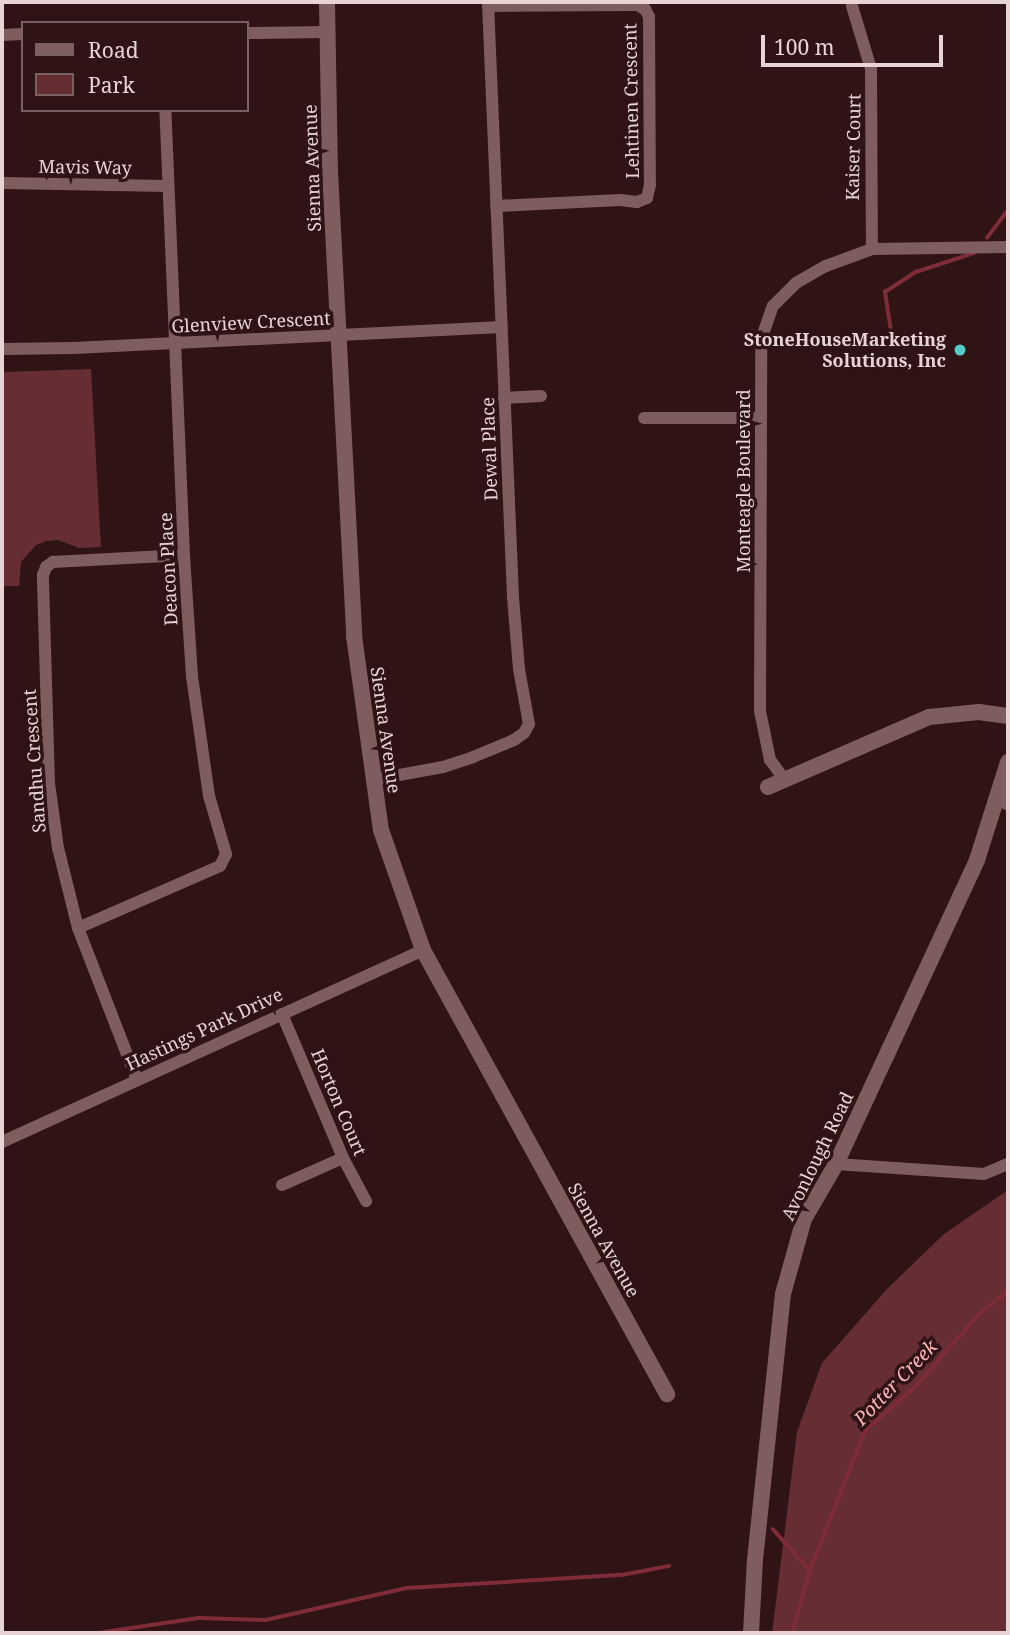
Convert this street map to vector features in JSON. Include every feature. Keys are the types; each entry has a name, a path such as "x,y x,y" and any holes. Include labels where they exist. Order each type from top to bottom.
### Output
{"street":[{"name":"Sienna Avenue","path":"327,2 338,335 354,636 381,830 423,950 667,1394"},
{"name":"Dewal Place","path":"372,780 443,767 473,757 514,740 524,733 529,724 519,669 513,597 488,4"},
{"name":"Lehtinen Crescent","path":"488,4 637,5 649,17 650,186 647,198 637,202 620,200 496,206"},
{"name":"Kaiser Court","path":"852,6 871,69 872,249"},
{"path":"248,33 327,32"},
{"path":"2,35 21,34"},
{"name":"Deacon Place","path":"78,928 220,866 225,861 226,854 209,796 197,722 184,555 165,112"},
{"name":"Mavis Way","path":"2,183 168,186"},
{"name":"Monteagle Boulevard","path":"784,779 770,760 760,711 761,340 774,306 796,283 826,266 872,249 1008,247"},
{"name":"Glenview Crescent","path":"2,349 501,327"},
{"path":"505,398 541,397"},
{"path":"644,418 760,418"},
{"name":"Sandhu Crescent","path":"137,1080 78,928 58,848 49,783 43,575 46,567 53,562 184,555"},
{"path":"768,787 929,717 979,712 1008,716"},
{"name":"Avonlough Road","path":"751,1633 755,1560 783,1294 804,1219 836,1164 977,860 1003,801 1008,762"},
{"name":"Hastings Park Drive","path":"2,1142 423,950"},
{"name":"Horton Court","path":"282,1014 343,1158 366,1201"},
{"path":"282,1185 343,1158"},
{"path":"836,1164 985,1174 1008,1164"}],"green space":[{"path":"91,369 101,547 79,548 58,540 36,545 21,562 19,586 2,586 2,372"},
{"path":"1008,1190 1008,1633 772,1633 797,1432 822,1363 886,1290 944,1234"}],"waterway":[{"path":"987,238 1008,210"},
{"path":"892,338 885,292 916,272 974,253"},
{"name":"Potter Creek","path":"792,1633 810,1570 865,1431 916,1386 979,1314 1008,1291"},
{"path":"773,1529 810,1570"},
{"path":"98,1633 198,1618 266,1620 407,1588 622,1575 669,1566"}],"place":[{"name":"StoneHouseMarketing Solutions, Inc","path":"960,350"}]}
